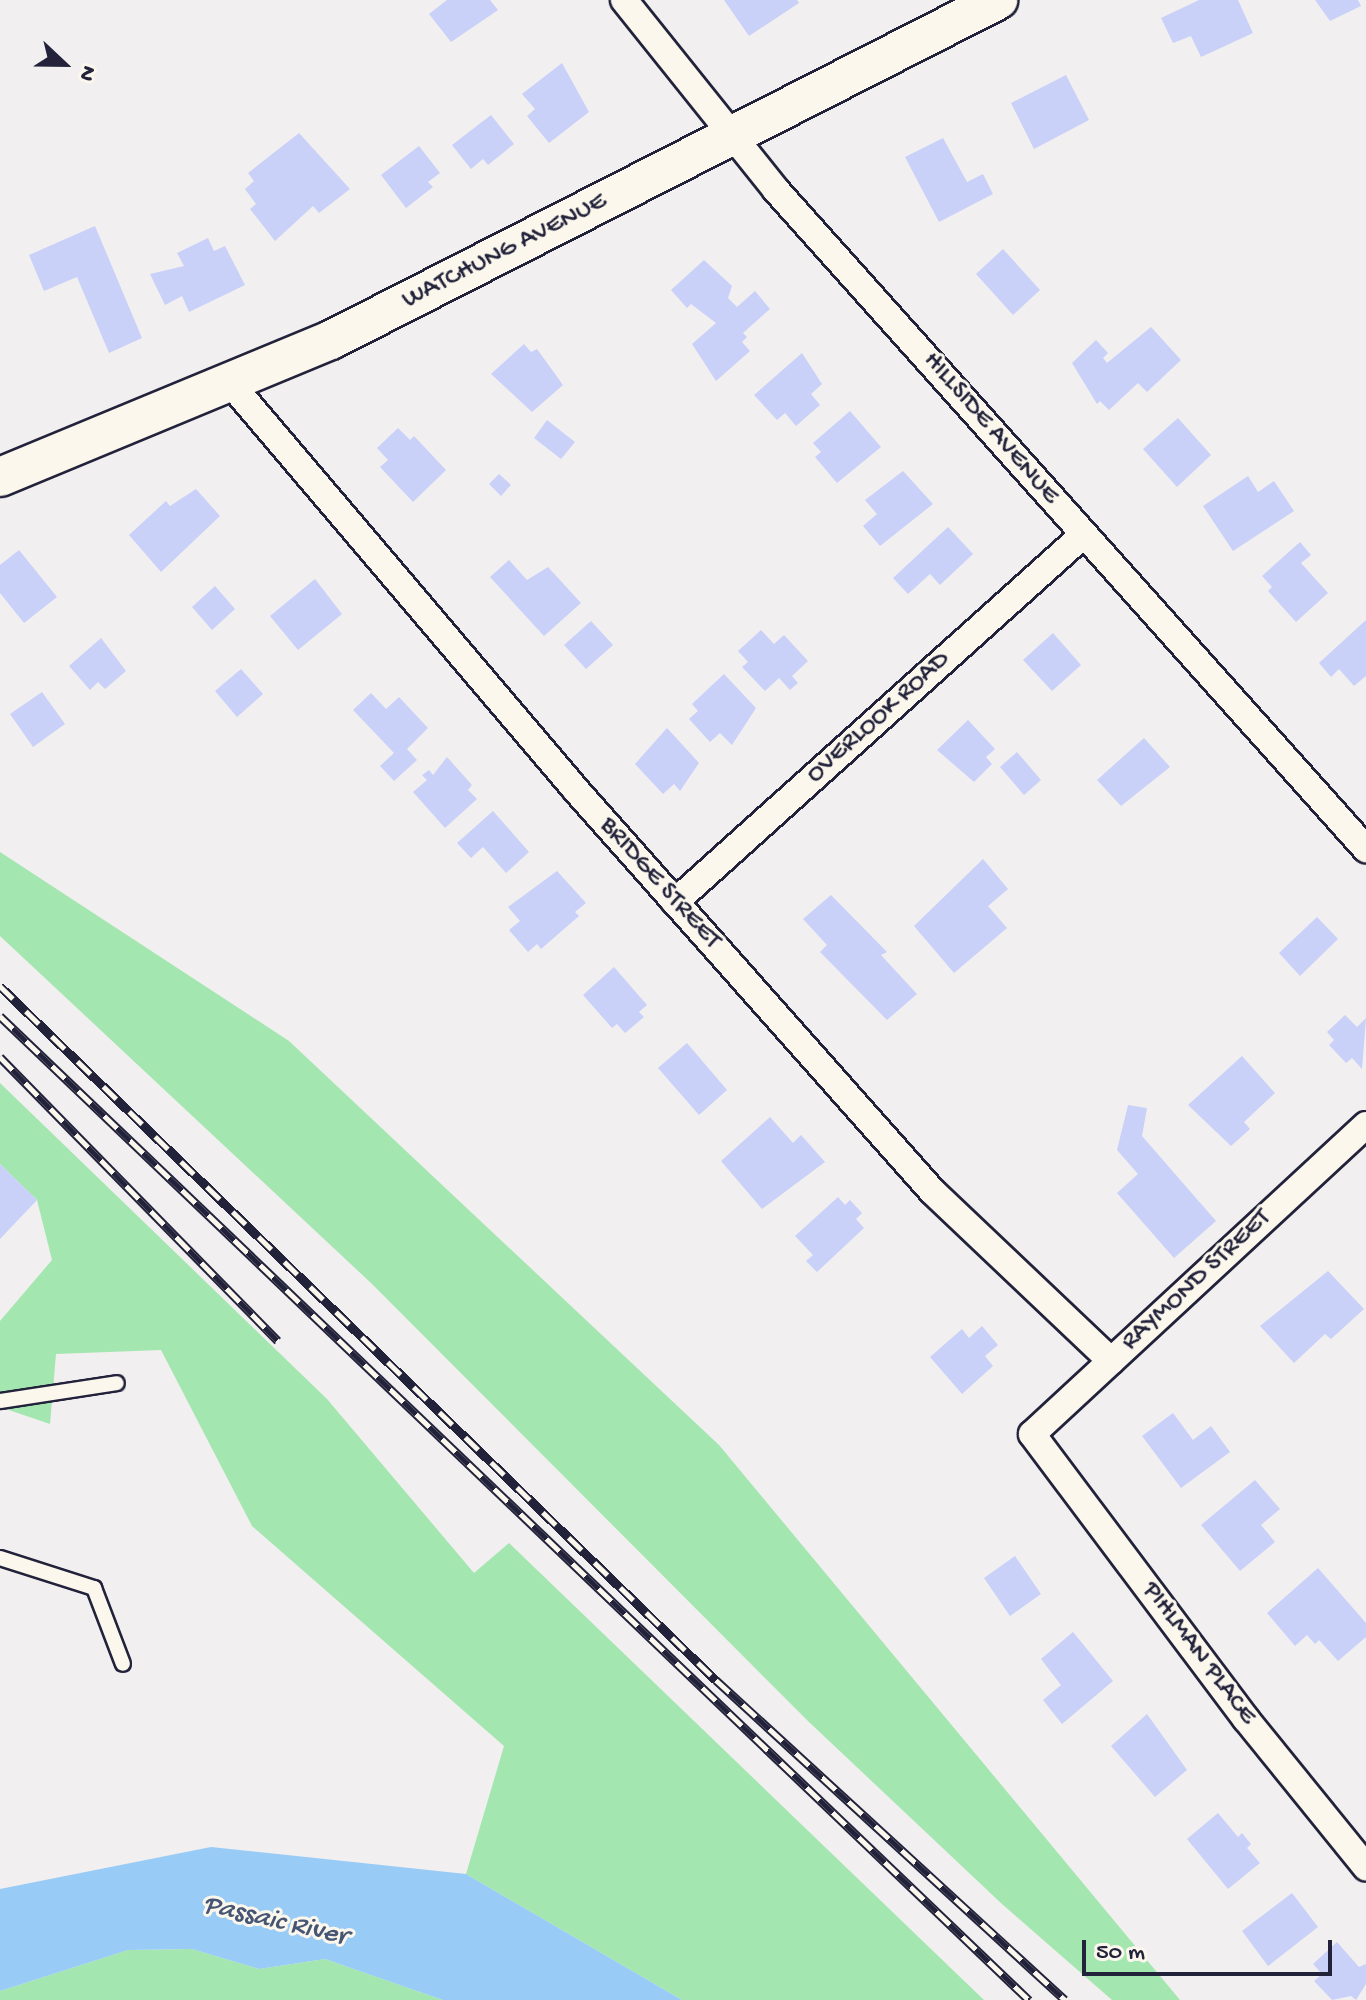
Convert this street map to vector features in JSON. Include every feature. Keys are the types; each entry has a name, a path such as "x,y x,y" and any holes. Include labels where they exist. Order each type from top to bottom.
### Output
{"main road":[{"name":"WATCHUNG AVENUE","path":"0,477 231,384 331,340 998,0"}],"street":[{"name":"HILLSIDE AVENUE","path":"624,0 734,137 1083,535 1366,849"},
{"name":"BRIDGE STREET","path":"231,384 675,902 932,1191 1111,1361"},
{"name":"OVERLOOK ROAD","path":"675,902 1083,535"},
{"name":"RAYMOND STREET","path":"1035,1438 1032,1434 1366,1125"},
{"name":"PIHLMAN PLACE","path":"1035,1438 1246,1719 1366,1867"}],"lane":[{"path":"0,1401 117,1383"},
{"path":"0,1558 94,1588 123,1664"}],"green space":[{"path":"0,852 289,1041 719,1445 1180,2000 1112,2000 1002,1904 809,1722 371,1283 0,936"},
{"path":"0,1083 327,1399 474,1573 509,1543 984,2000 682,2000 466,1874 504,1746 252,1526 161,1350 56,1354 50,1424 0,1407 0,1321 52,1260 37,1200 0,1164"},
{"path":"192,1949 259,1969 325,1959 443,2000 0,2000 0,1991 128,1950"}],"water":[{"name":"Passaic River","path":"211,1847 466,1874 682,2000 443,2000 325,1959 259,1969 192,1949 128,1950 0,1991 0,1889"}],"building":[{"path":"447,0 490,0 498,10 451,42 429,14"},
{"path":"724,0 797,0 799,3 749,36"},
{"path":"1199,0 1238,0 1253,33 1201,57 1191,36 1173,43 1161,18"},
{"path":"1315,0 1358,0 1361,6 1330,21"},
{"path":"562,63 589,112 549,143 527,116 535,109 522,94"},
{"path":"1066,75 1089,120 1034,149 1011,103"},
{"path":"491,115 514,144 488,165 483,159 471,169 452,145"},
{"path":"299,133 350,189 319,213 313,206 275,241 250,209 256,204 245,189 254,181 248,173"},
{"path":"943,138 967,182 983,174 993,194 939,222 905,157"},
{"path":"419,146 440,173 428,182 433,187 406,208 381,175"},
{"path":"95,226 142,338 109,353 77,277 44,291 29,255"},
{"path":"208,238 214,251 225,246 245,285 189,312 182,296 165,305 150,274 184,266 177,253"},
{"path":"1003,249 1040,290 1013,315 976,274"},
{"path":"704,260 732,286 728,298 737,307 755,291 770,309 743,333 747,337 742,342 750,351 716,381 692,344 716,323 691,304 687,308 671,290"},
{"path":"1151,327 1181,360 1147,392 1138,383 1109,410 1100,401 1097,404 1072,363 1096,340 1108,353 1103,358 1107,363"},
{"path":"524,344 531,352 537,349 563,385 532,412 491,374"},
{"path":"802,353 822,384 811,394 820,405 796,426 785,413 777,420 754,395"},
{"path":"850,411 881,447 837,483 815,457 821,452 813,443"},
{"path":"1178,418 1211,455 1177,487 1143,449"},
{"path":"547,420 575,442 561,459 534,438"},
{"path":"398,428 410,440 414,436 446,470 413,502 380,467 388,460 377,448"},
{"path":"903,471 933,504 880,546 863,526 877,514 865,500"},
{"path":"499,474 511,485 501,496 489,484"},
{"path":"1248,476 1258,492 1274,481 1294,511 1233,551 1203,506"},
{"path":"196,489 220,516 161,572 129,535 166,501 170,506"},
{"path":"948,527 973,554 940,585 930,574 908,594 893,578"},
{"path":"1300,542 1311,555 1301,563 1328,593 1296,622 1268,591 1272,587 1262,576"},
{"path":"19,550 57,597 24,623 0,593 0,565"},
{"path":"509,560 527,580 548,567 581,603 544,636 490,577"},
{"path":"315,579 342,614 298,650 270,616"},
{"path":"215,586 235,609 212,630 192,607"},
{"path":"1366,620 1366,676 1354,686 1339,669 1331,677 1319,663"},
{"path":"591,621 613,645 586,669 564,645"},
{"path":"761,630 774,644 784,635 808,661 792,676 798,683 790,690 779,678 765,691 742,667 748,662 738,651"},
{"path":"1053,633 1081,665 1052,691 1023,660"},
{"path":"101,638 126,671 105,689 98,682 90,690 69,666"},
{"path":"241,669 263,694 237,717 215,691"},
{"path":"724,674 756,708 732,745 720,733 710,742 689,719 698,711 692,704"},
{"path":"42,692 65,724 33,747 10,714"},
{"path":"371,693 386,709 399,697 428,728 407,749 417,760 394,781 380,766 394,753 353,710"},
{"path":"968,720 995,749 986,757 992,764 974,782 937,750"},
{"path":"667,728 699,763 680,791 674,784 663,794 635,764"},
{"path":"1144,738 1170,767 1121,806 1097,780"},
{"path":"1017,752 1041,780 1024,795 1000,767"},
{"path":"447,757 472,785 468,790 477,799 445,828 413,792 427,780 422,775 429,770 433,775"},
{"path":"493,811 529,852 506,873 483,847 471,858 457,843"},
{"path":"983,859 1008,889 988,906 1007,928 954,973 914,926"},
{"path":"557,871 586,903 575,912 579,916 541,949 537,944 528,952 509,930 520,921 508,907"},
{"path":"831,895 887,952 881,955 917,994 887,1020 820,952 827,945 803,919"},
{"path":"1317,917 1338,939 1300,976 1279,953"},
{"path":"614,967 647,1005 639,1012 644,1017 625,1033 617,1024 612,1028 583,995"},
{"path":"1345,1015 1357,1027 1366,1018 1362,1069 1352,1058 1346,1063 1329,1045 1334,1040 1327,1032"},
{"path":"687,1043 727,1090 699,1115 658,1068"},
{"path":"1242,1056 1275,1093 1244,1122 1250,1129 1231,1146 1188,1105"},
{"path":"1128,1105 1147,1108 1142,1136 1216,1221 1174,1258 1117,1193 1138,1174 1117,1150"},
{"path":"770,1117 793,1143 801,1135 825,1162 762,1209 721,1161"},
{"path":"0,1164 37,1200 0,1239"},
{"path":"838,1197 845,1205 850,1200 862,1213 856,1219 864,1228 817,1272 806,1261 813,1255 795,1236"},
{"path":"1328,1271 1364,1309 1331,1339 1325,1334 1294,1363 1260,1326"},
{"path":"982,1326 998,1345 985,1356 993,1366 962,1394 930,1357 962,1329 969,1338"},
{"path":"1173,1413 1193,1440 1211,1426 1230,1452 1181,1488 1142,1436"},
{"path":"1255,1480 1280,1509 1261,1525 1275,1542 1240,1571 1201,1525"},
{"path":"1015,1556 1041,1594 1010,1616 984,1578"},
{"path":"1318,1568 1366,1623 1366,1637 1338,1661 1319,1640 1315,1644 1307,1635 1295,1646 1267,1613"},
{"path":"1073,1632 1113,1681 1062,1724 1043,1700 1061,1685 1041,1659"},
{"path":"1147,1714 1187,1770 1155,1797 1111,1746"},
{"path":"1218,1813 1238,1837 1242,1833 1251,1844 1247,1848 1260,1863 1228,1889 1187,1839"},
{"path":"1292,1893 1318,1927 1268,1966 1242,1931"},
{"path":"1337,1942 1359,1967 1366,1964 1366,1984 1356,2000 1351,1996 1332,2000 1314,1981 1322,1974 1313,1964"}],"railway":[{"path":"0,986 716,1680 1065,2000"},
{"path":"0,1016 1029,2000"},
{"path":"0,1057 278,1341"}]}
